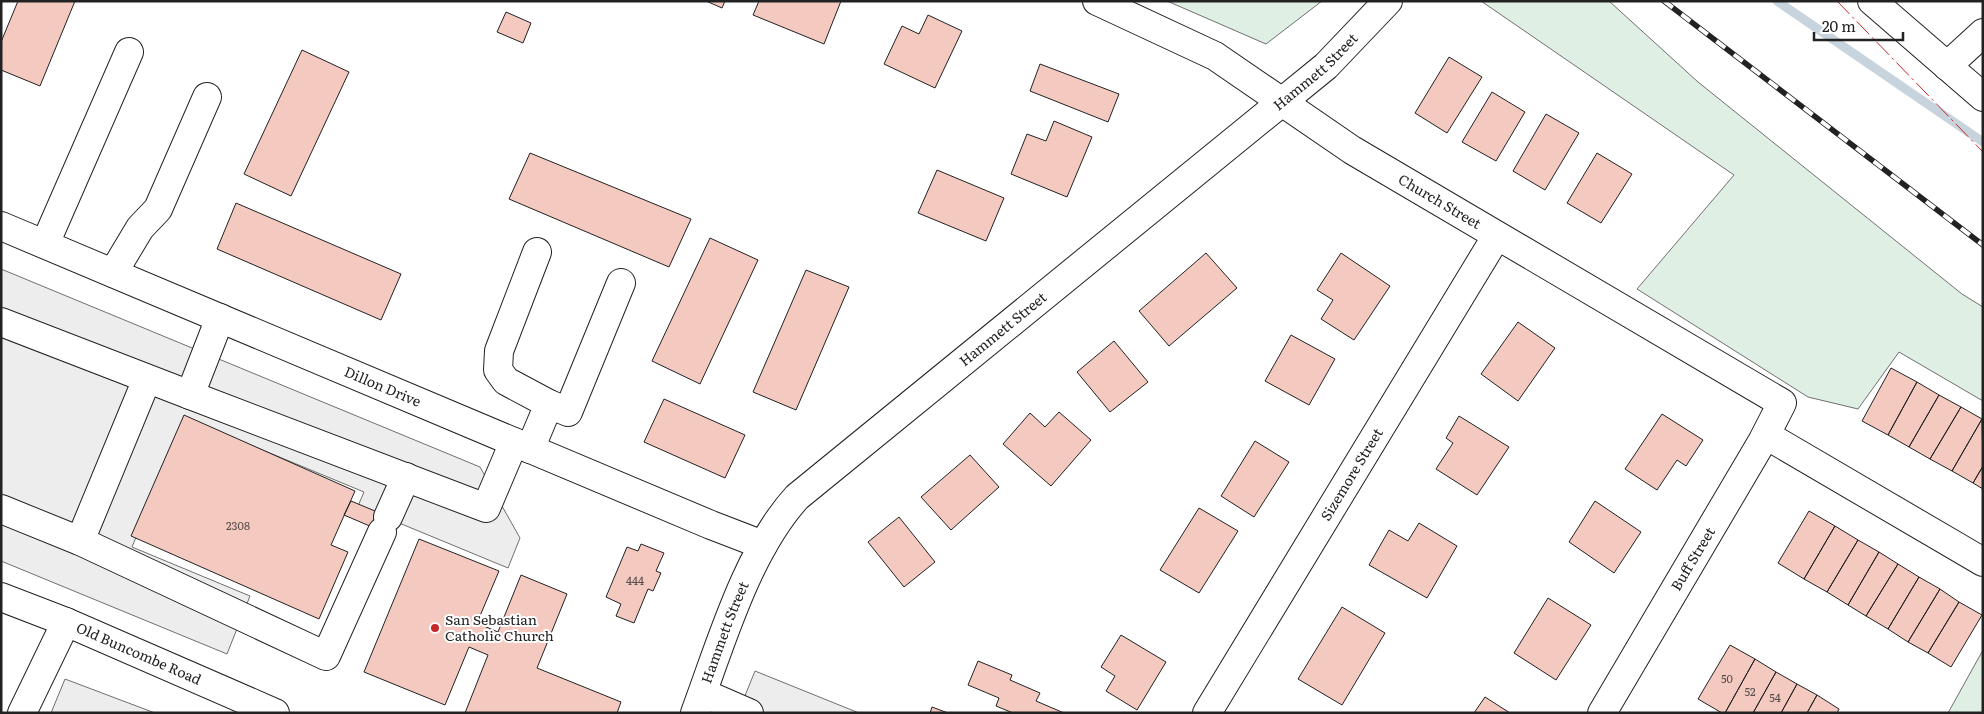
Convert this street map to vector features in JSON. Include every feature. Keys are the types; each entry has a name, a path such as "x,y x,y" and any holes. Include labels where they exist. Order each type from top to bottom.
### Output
{"street":[{"name":"Church Street","path":"1097,1 1216,56 1352,150 1496,237 1782,403"},
{"name":"Hammett Street","path":"699,703 738,601 763,545 798,497 1326,66 1388,1"},
{"path":"1872,1 1983,97"},
{"path":"1947,66 1983,33"},
{"path":"45,244 129,52"},
{"path":"113,273 140,228 158,209 207,97"},
{"name":"Dillon Drive","path":"1,226 522,446 763,545"},
{"name":"Sizemore Street","path":"1207,713 1496,237"},
{"path":"537,252 499,352 498,370 506,381 568,412 621,283"},
{"path":"190,396 220,318"},
{"path":"1,322 486,508 549,404"},
{"path":"80,541 147,379"},
{"name":"Buff Street","path":"1606,711 1766,435 1782,403"},
{"path":"1766,435 1983,562"},
{"path":"1,509 80,541 326,656 406,478"},
{"name":"Old Buncombe Road","path":"1,597 66,622 276,713"},
{"path":"22,713 66,622"},
{"path":"699,703 749,713"}],"green space":[{"path":"1167,1 1322,1 1266,44"},
{"path":"1481,1 1609,1 1698,82 1962,294 1983,307 1983,401 1899,352 1858,409 1808,397 1637,289 1734,175"},
{"path":"1983,650 1983,713 1948,713"}],"shaded area":[{"path":"1,269 480,467 520,538 508,568 358,506 364,492 185,418 132,547 250,596 227,654 1,561"},
{"path":"755,671 859,713 738,713"},
{"path":"65,679 155,713 51,713"}],"building":[{"path":"18,1 75,1 40,86 1,70 1,42"},
{"path":"706,1 725,1 722,8"},
{"path":"759,1 841,1 824,44 753,15"},
{"path":"506,12 531,23 523,43 497,32"},
{"path":"928,15 962,31 935,88 884,64 902,26 919,34"},
{"path":"302,50 349,72 291,196 244,174"},
{"path":"1449,57 1482,77 1447,133 1415,113"},
{"path":"1040,64 1119,94 1108,122 1030,91"},
{"path":"1492,92 1525,112 1496,161 1462,142"},
{"path":"1546,114 1579,133 1545,190 1513,171"},
{"path":"1054,121 1092,137 1067,197 1011,174 1027,134 1046,141"},
{"path":"530,153 691,219 669,267 509,199"},
{"path":"1597,153 1632,174 1601,223 1567,203"},
{"path":"937,170 1004,198 986,241 918,213"},
{"path":"236,203 401,274 381,320 217,249"},
{"path":"710,238 758,260 700,384 652,361"},
{"path":"1206,253 1237,288 1169,346 1139,311"},
{"path":"1341,253 1390,286 1354,340 1321,319 1333,300 1317,290"},
{"path":"806,270 849,287 796,410 753,392"},
{"path":"1518,322 1555,348 1518,401 1481,374"},
{"path":"1291,335 1335,359 1309,405 1265,381"},
{"path":"1114,341 1148,382 1110,412 1077,372"},
{"path":"1891,368 1917,382 1888,435 1862,421"},
{"path":"1917,382 1939,395 1909,447 1888,435"},
{"path":"1939,395 1961,407 1930,459 1909,447"},
{"path":"664,399 745,435 725,478 644,442"},
{"path":"1961,407 1982,419 1952,471 1930,459"},
{"path":"1059,412 1091,440 1051,486 1003,444 1030,413 1045,427"},
{"path":"1662,414 1703,440 1686,466 1677,460 1657,490 1625,469"},
{"path":"184,415 355,491 331,545 348,552 319,619 131,536"},
{"path":"1459,416 1509,447 1477,495 1436,469 1453,443 1446,438"},
{"path":"1982,419 1983,466 1973,483 1952,471"},
{"path":"1255,441 1289,462 1254,517 1221,496"},
{"path":"970,455 999,487 951,530 921,497"},
{"path":"1983,466 1983,489 1973,483"},
{"path":"351,501 399,521 393,536 344,515"},
{"path":"1595,501 1641,532 1614,573 1569,542"},
{"path":"1199,508 1238,531 1199,593 1160,570"},
{"path":"1809,511 1835,526 1804,579 1778,563"},
{"path":"899,517 935,562 904,587 868,542"},
{"path":"1419,523 1457,546 1427,598 1369,565 1389,530 1408,541"},
{"path":"1835,526 1858,540 1827,592 1804,579"},
{"name":"San Sebastian Catholic Church","path":"419,539 499,571 477,623 498,632 521,575 567,594 537,668 621,702 617,713 465,713 488,655 469,647 445,705 364,672"},
{"path":"1858,540 1879,552 1848,605 1827,592"},
{"path":"641,544 664,553 656,571 661,573 653,591 648,589 634,623 616,616 621,604 606,597 627,547 638,551"},
{"path":"1879,552 1898,564 1866,616 1848,605"},
{"path":"1898,564 1919,577 1888,629 1866,616"},
{"path":"1919,577 1940,589 1908,642 1888,629"},
{"path":"1940,589 1959,602 1928,653 1908,642"},
{"path":"1548,598 1591,625 1556,680 1514,653"},
{"path":"1959,602 1982,615 1951,667 1928,653"},
{"path":"1342,607 1385,633 1342,705 1298,679"},
{"path":"1121,635 1166,662 1137,710 1106,691 1115,676 1101,667"},
{"path":"1730,645 1755,659 1725,713 1722,713 1698,699"},
{"path":"1755,659 1776,672 1753,713 1725,713"},
{"path":"978,661 1012,675 1010,680 1040,693 1036,701 1064,713 1013,713 996,706 999,698 968,685"},
{"path":"1776,672 1797,684 1781,713 1753,713"},
{"path":"1797,684 1817,695 1807,713 1781,713"},
{"path":"1817,695 1839,709 1837,713 1807,713"},
{"path":"1485,697 1510,713 1474,713"},
{"path":"932,707 948,713 930,713"}],"waterway":[{"path":"1777,1 1983,142"}],"railway":[{"path":"1664,1 1983,245"}],"power":[{"path":"1837,1 1983,152"}],"place":[{"name":"San Sebastian Catholic Church","path":"435,628"}]}
